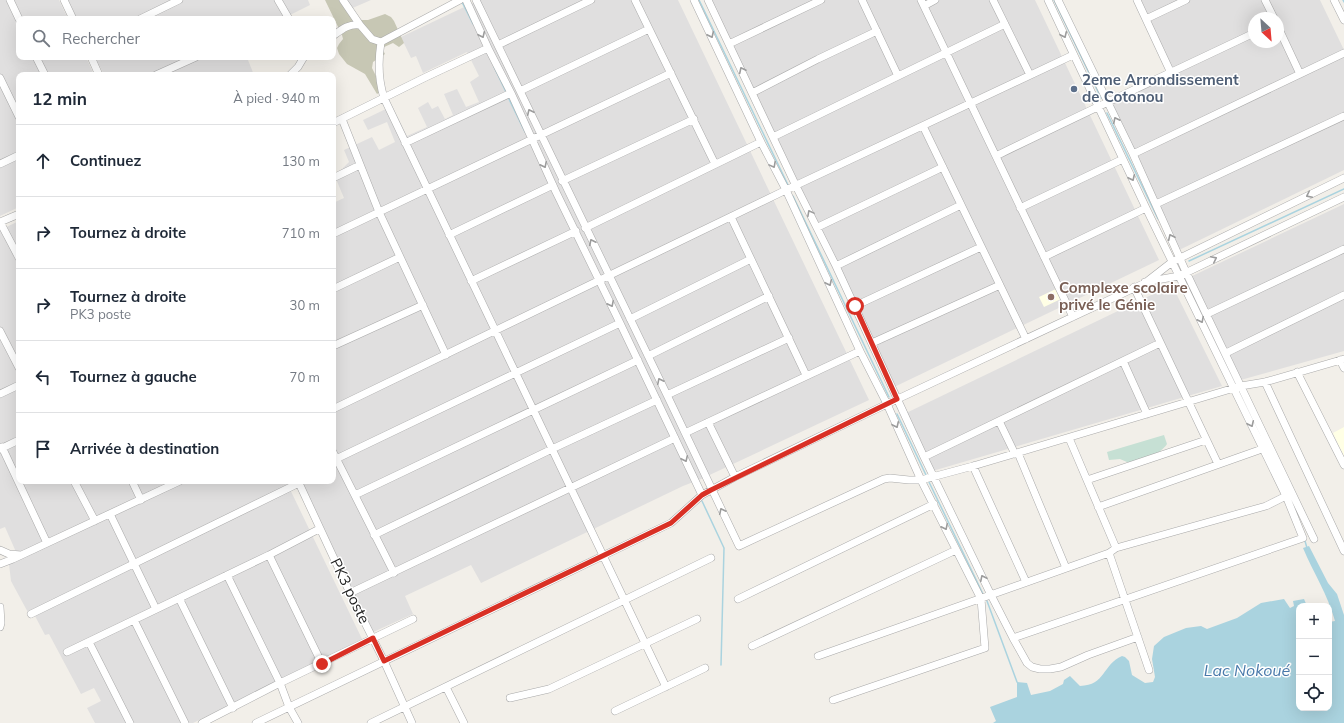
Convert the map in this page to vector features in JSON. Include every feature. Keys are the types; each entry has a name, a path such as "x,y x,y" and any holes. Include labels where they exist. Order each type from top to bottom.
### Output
{"street":[{"path":"10,0 18,16"},
{"path":"64,0 72,16"},
{"path":"146,16 180,0"},
{"path":"278,0 284,16"},
{"path":"343,0 372,39 381,42 460,0"},
{"path":"466,0 511,93 556,192 702,495"},
{"path":"476,0 739,546 884,479 921,480 1069,438 1238,387 1265,382 1342,359 1344,368"},
{"path":"498,45 591,0"},
{"path":"635,0 715,164"},
{"path":"694,0 761,142 786,190 860,351 887,404 921,480 981,599 986,648 833,700"},
{"path":"708,0 796,186 818,228 855,306 924,457 991,595 1027,663 1040,669 1061,667 1088,655 1138,637"},
{"path":"729,44 821,0"},
{"path":"862,0 898,76"},
{"path":"935,0 922,3 1073,317"},
{"path":"993,0 1030,75"},
{"path":"1048,0 1172,262 1183,274 1207,314 1226,353 1262,449 1314,539"},
{"path":"1013,638 1303,538 1289,495 1183,274 1180,258 1133,154 1058,0"},
{"path":"1137,0 1171,73"},
{"path":"1146,19 1186,0"},
{"path":"1265,0 1271,12"},
{"path":"1334,0 1344,20"},
{"path":"336,34 345,27 360,24"},
{"path":"773,137 1005,24"},
{"path":"520,91 649,29"},
{"path":"752,93 818,59 877,32"},
{"path":"996,156 1098,106 1248,36"},
{"path":"1284,40 1300,74"},
{"path":"381,42 379,72 380,85 384,98 426,189 666,687"},
{"path":"336,122 488,48"},
{"path":"1133,154 1344,53"},
{"path":"336,408 609,277 786,190 1073,55"},
{"path":"38,60 44,72"},
{"path":"92,60 98,72"},
{"path":"163,72 189,60"},
{"path":"293,72 302,60"},
{"path":"336,233 671,73"},
{"path":"0,78 16,111"},
{"path":"405,143 511,93"},
{"path":"1156,204 1344,116"},
{"path":"342,119 379,212 446,354"},
{"path":"556,192 564,184 694,120"},
{"path":"923,126 1026,339"},
{"path":"585,228 761,142"},
{"path":"0,164 16,156"},
{"path":"1020,208 1124,159"},
{"path":"336,177 360,165"},
{"path":"818,228 943,167"},
{"path":"256,723 671,523 702,495 735,477 1073,317 1144,282 1172,262 1344,178"},
{"path":"449,235 553,185"},
{"path":"1144,282 1183,274 1344,197"},
{"path":"836,266 961,205"},
{"path":"1044,257 1146,208"},
{"path":"16,215 0,222 16,252"},
{"path":"731,217 806,375"},
{"path":"471,281 576,231"},
{"path":"855,306 981,247"},
{"path":"1207,314 1344,249"},
{"path":"336,288 400,257"},
{"path":"630,319 751,259"},
{"path":"872,343 1000,285"},
{"path":"1134,287 1218,464"},
{"path":"1226,353 1344,295"},
{"path":"648,356 769,296"},
{"path":"336,345 423,305"},
{"path":"336,456 620,323"},
{"path":"0,331 16,362"},
{"path":"667,396 789,338"},
{"path":"924,457 1160,343"},
{"path":"685,433 860,351"},
{"path":"354,495 638,360"},
{"path":"1123,361 1147,414"},
{"path":"1297,372 1344,466"},
{"path":"1265,382 1344,551"},
{"path":"0,394 16,386"},
{"path":"374,535 657,400"},
{"path":"999,421 1016,453 1066,568"},
{"path":"708,422 735,477"},
{"path":"350,593 675,438"},
{"path":"1069,438 1116,548"},
{"path":"1087,480 1206,440"},
{"path":"16,441 1,448 16,478"},
{"path":"1098,506 1262,449"},
{"path":"336,458 394,573"},
{"path":"973,466 1026,582"},
{"path":"19,484 48,543"},
{"path":"76,484 95,521"},
{"path":"133,484 141,500"},
{"path":"0,564 23,555 174,484"},
{"path":"31,614 294,484"},
{"name":"PK3 poste","path":"299,484 384,661 412,723"},
{"path":"818,656 1109,553 1116,548 1266,506 1289,495"},
{"path":"738,599 934,504"},
{"path":"110,514 156,609"},
{"path":"67,652 320,529"},
{"path":"0,550 9,554 23,555"},
{"path":"752,646 956,550"},
{"path":"1109,553 1149,670"},
{"path":"269,555 322,664"},
{"path":"371,723 711,558"},
{"path":"227,575 298,723"},
{"path":"179,598 233,708"},
{"path":"0,607 2,623 0,627"},
{"path":"202,723 280,683 413,619"},
{"path":"510,698 549,689 697,619"},
{"path":"134,620 185,723"},
{"path":"89,642 130,723"},
{"path":"615,711 705,668"},
{"path":"446,687 464,723"}],"shaded area":[{"path":"0,0 59,0 67,16 16,16 16,60 87,60 93,72 16,72 16,208 0,216"},
{"path":"68,0 308,0 310,5 288,16 76,16"},
{"path":"325,0 342,0 352,16 362,20 368,20 385,14 391,17 394,21 404,43 399,47 393,43 382,48 385,54 373,62 372,68 380,84 380,92 377,94 365,74 347,64 339,54 337,48 343,39 336,23 336,16 333,16"},
{"path":"343,0 371,0 348,10"},
{"path":"479,0 678,0 869,400 701,479 683,486 481,583 471,565 405,596 413,614 371,633 299,484 336,484 336,202 344,198 336,179 339,172 349,162 344,150 372,137 379,150 395,142 387,122 368,130 363,120 392,106 407,136 427,127 418,108 428,102 432,109 438,106 445,119 453,115 444,94 457,89 466,107 479,102 470,82 479,76 467,52 423,73 416,56 411,58 401,37"},
{"path":"704,0 1035,0 1159,260 890,389"},
{"path":"1138,0 1320,0 1344,50 1344,170 1175,252 1106,105 1173,74"},
{"path":"96,60 248,60 253,72 102,72"},
{"path":"1344,204 1344,351 1237,381 1188,278"},
{"path":"16,222 16,484 287,484 362,639 193,723 95,723 87,708 101,701 94,688 81,694 49,634 45,635 35,616 31,618 11,581 8,556 16,552 5,527 0,529 0,230"},
{"path":"1172,285 1222,386 929,472 902,415"},
{"name":"Complexe scolaire privé le Génie","path":"1058,288 1063,298 1044,307 1039,297"},
{"path":"1344,427 1344,456 1333,433"},
{"path":"1164,435 1167,444 1155,454 1130,462 1120,459 1109,460 1107,452"}],"water":[{"name":"Lac Nokoué","path":"1309,546 1328,583 1337,594 1344,615 1344,723 993,723 996,721 990,707 1017,697 1017,682 1027,683 1031,695 1050,691 1063,684 1064,680 1070,676 1080,686 1088,685 1095,682 1111,664 1122,656 1129,661 1132,675 1145,683 1153,682 1155,677 1152,659 1154,646 1164,637 1186,628 1201,626 1207,629 1237,618 1261,603 1284,599 1290,608 1294,606 1293,601 1304,599 1306,603 1296,603 1296,711 1332,711 1332,622 1335,621 1332,611 1332,603 1328,603 1303,548"}],"waterway":[{"path":"699,0 788,185"},
{"path":"1054,0 1101,98"},
{"path":"462,2 473,24"},
{"path":"494,67 506,92"},
{"path":"508,97 525,132"},
{"path":"1107,113 1158,219"},
{"path":"1189,261 1344,189"},
{"path":"793,196 889,397"},
{"path":"897,414 926,475"},
{"path":"928,480 983,594"},
{"path":"702,501 724,548 721,665"},
{"path":"1294,504 1296,512"},
{"path":"1305,541 1307,548"},
{"path":"987,601 1017,682"}],"place":[{"name":"2eme Arrondissement de Cotonou","path":"1074,89"},
{"name":"Complexe scolaire privé le Génie","path":"1051,297"}],"route":[{"path":"322,664 373,638 384,661 671,523 702,495 711,490 897,399 855,306"}]}
